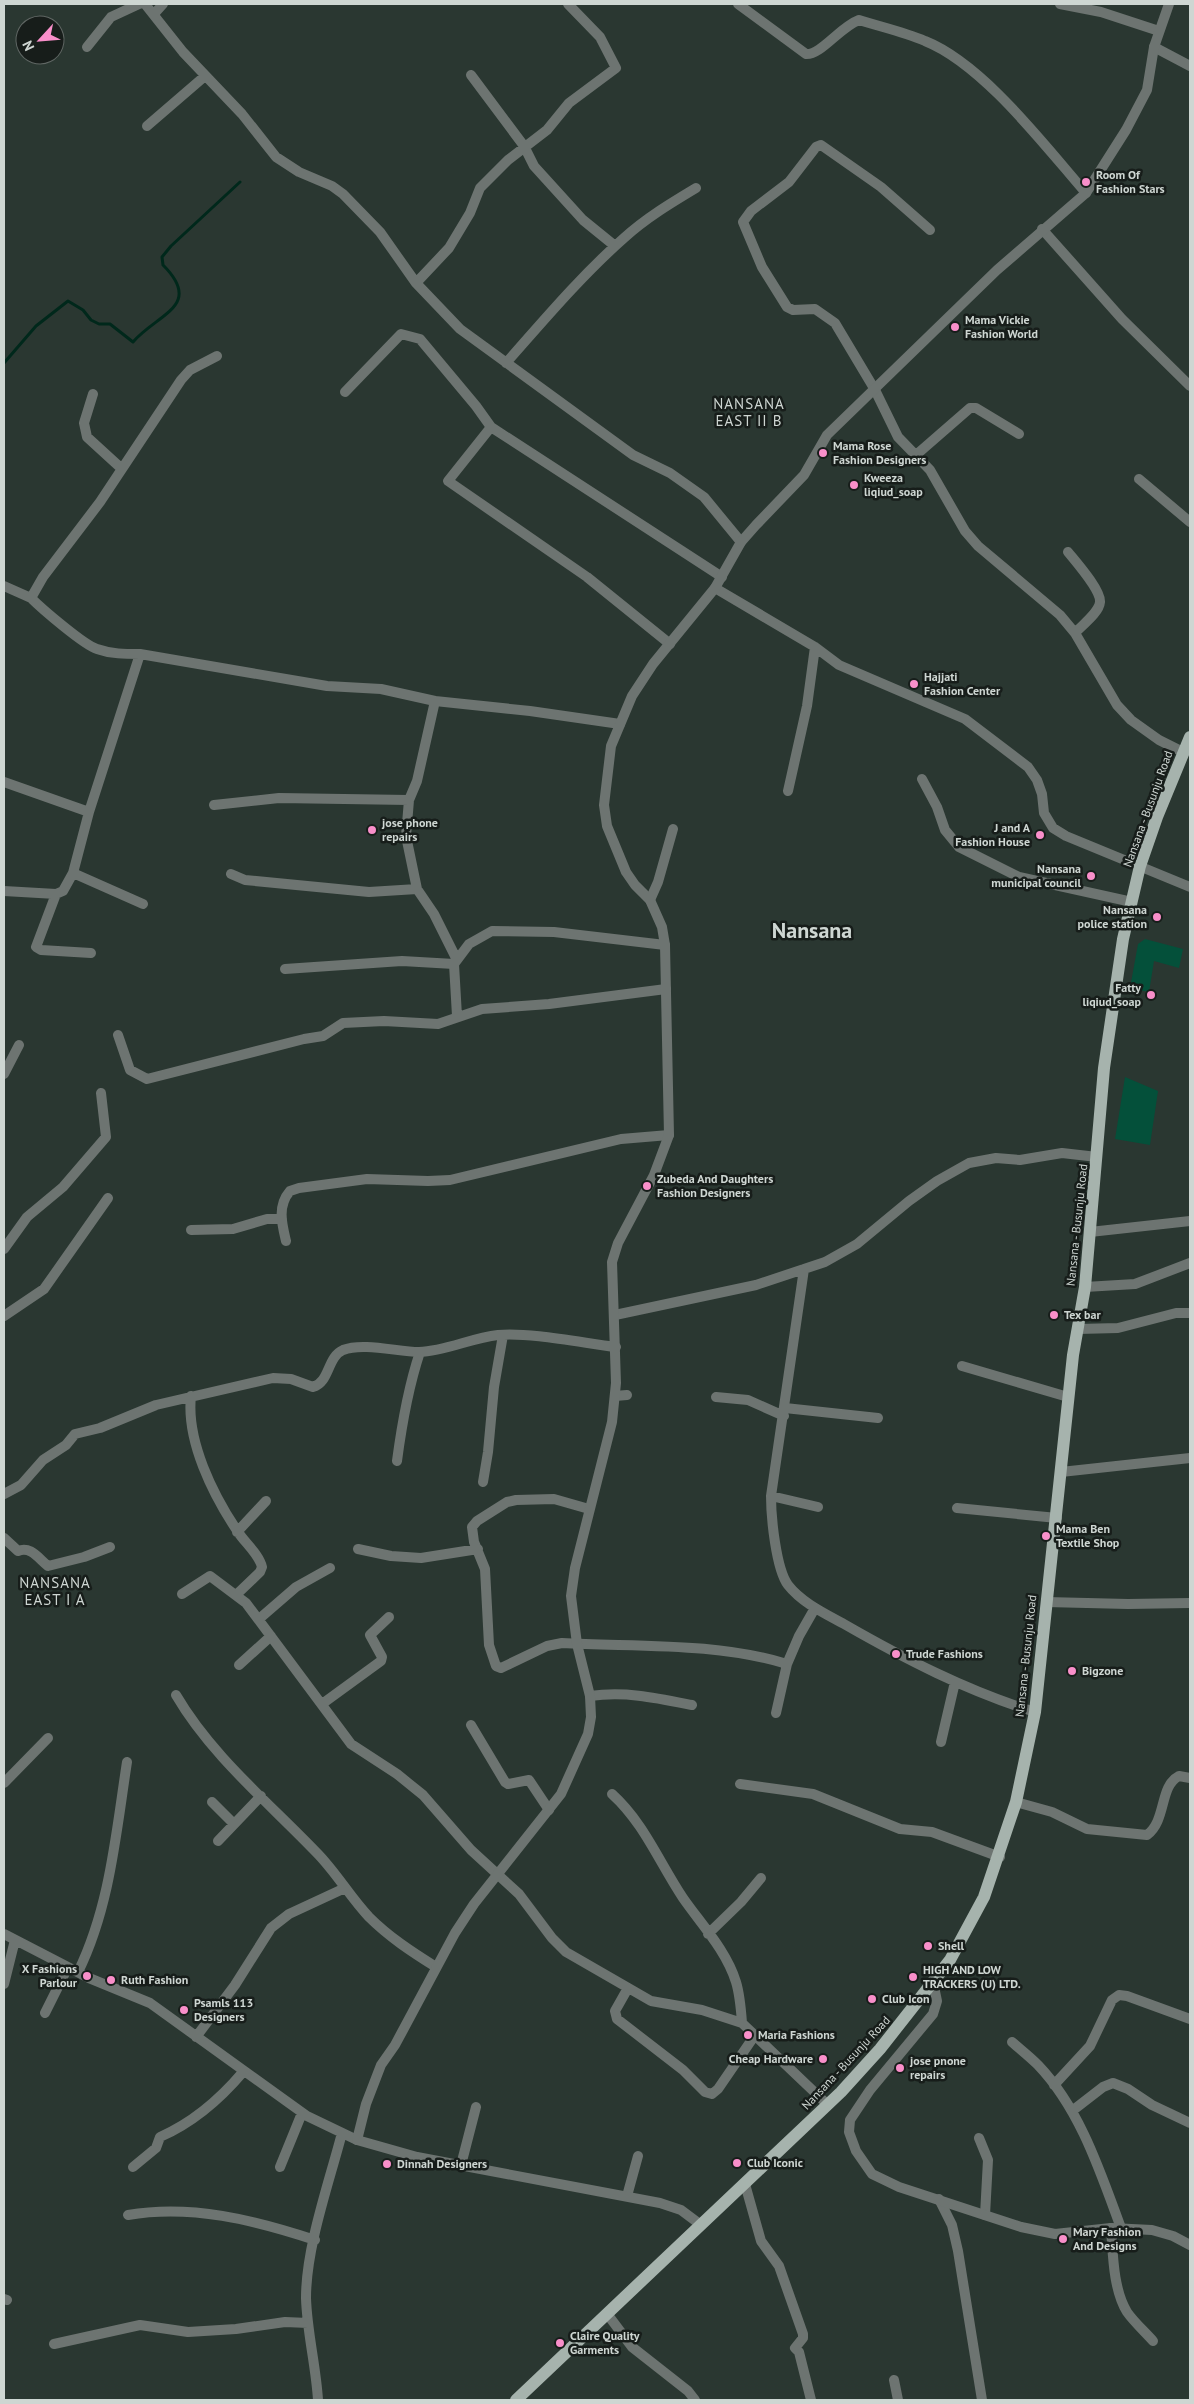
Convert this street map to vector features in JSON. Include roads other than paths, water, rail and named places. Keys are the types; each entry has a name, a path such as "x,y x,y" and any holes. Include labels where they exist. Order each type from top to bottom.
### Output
{"main road":[{"name":"Nansana - Busunju Road","path":"516,2400 828,2105 880,2050 950,1960 984,1897 1000,1857 1016,1802 1035,1712 1057,1518 1068,1397 1085,1288 1104,1068 1123,940 1140,866 1190,736"}],"street":[{"path":"87,47 111,17 139,4"},
{"path":"145,4 183,52 242,114 276,157 299,172 332,186 365,216 392,248 416,283 460,329 633,455 670,473 704,497 742,542"},
{"path":"154,14 163,4"},
{"path":"416,283 448,248 470,213 480,188 524,146 547,130 568,103 616,68 600,37 568,4"},
{"path":"738,4 806,54 819,52 834,36 859,20 926,41 956,59 998,94 1086,193"},
{"path":"1060,4 1101,12 1158,31"},
{"path":"357,2140 366,2104 381,2065 397,2040 436,1967 463,1920 549,1810 569,1779 588,1734 591,1717 590,1696 577,1644 571,1596 575,1568 589,1508 612,1422 615,1396 616,1347 612,1262 618,1243 661,1160 669,1135 665,945 662,927 650,900 635,885 626,872 607,826 604,805 605,785 611,746 632,696 670,644 715,588 742,542 804,475 827,435 997,270 1042,229 1086,193 1137,111 1147,90 1158,31 1169,4"},
{"path":"1154,47 1158,47 1190,66"},
{"path":"471,75 524,146 534,166 583,220 615,246"},
{"path":"147,126 205,76"},
{"path":"930,230 882,187 821,145 816,147 789,182 751,211 743,222 762,267 787,307 793,310 815,309 826,314 835,323 875,390 898,438 930,470 957,520 974,541 1060,615 1075,633 1102,682 1131,720 1159,740 1184,752"},
{"path":"506,363 571,290 615,246 666,206 696,188"},
{"path":"1042,229 1122,319 1190,386"},
{"path":"345,392 402,334 420,339 476,406 490,427 722,577"},
{"path":"32,598 43,577 122,468 181,380 190,370 217,356"},
{"path":"93,394 84,423 87,438 122,468"},
{"path":"916,455 964,411 970,408 976,408 1019,434"},
{"path":"490,427 448,481 587,576 670,644"},
{"path":"1139,479 1190,522"},
{"path":"1068,552 1097,590 1100,603 1097,610 1075,633"},
{"path":"4,586 32,598 95,649 117,654 140,654 327,686 381,689 435,701 530,711 620,724"},
{"path":"715,588 814,647 839,665 965,719 1028,767 1037,780 1042,794 1044,813 1053,828 1066,836 1190,887"},
{"path":"788,791 808,706 814,647"},
{"path":"4,891 56,894 63,891 73,873 89,812 140,654"},
{"path":"435,701 417,781 409,800 406,836 417,889 434,914 455,961 458,1016"},
{"path":"922,779 937,807 945,830 959,847 1019,877 1132,902"},
{"path":"4,782 89,812"},
{"path":"214,805 279,798 409,800"},
{"path":"650,900 658,882 673,829"},
{"path":"73,873 142,904"},
{"path":"231,874 246,880 340,890 369,892 417,889"},
{"path":"56,894 36,947 41,950 91,953"},
{"path":"455,961 469,944 492,930 554,932 665,945"},
{"path":"285,969 402,961 455,961"},
{"path":"118,1035 130,1070 147,1079 322,1036 343,1023 384,1021 438,1024 482,1009 549,1004 666,989"},
{"path":"4,1074 19,1045"},
{"path":"4,1249 27,1217 63,1187 106,1137 101,1093"},
{"path":"286,1241 282,1219 285,1197 290,1191 298,1188 367,1179 450,1180 622,1139 669,1135"},
{"path":"615,1315 756,1285 825,1262 857,1244 936,1181 968,1162 996,1158 1020,1160 1062,1153 1097,1157"},
{"path":"4,1316 44,1289 108,1198"},
{"path":"191,1230 233,1229 267,1219 282,1219"},
{"path":"1090,1232 1127,1230 1190,1221"},
{"path":"1085,1288 1135,1284 1190,1263"},
{"path":"804,1269 771,1496 771,1521 782,1573 787,1585 815,1608 882,1646 955,1682 998,1700 1035,1712"},
{"path":"1078,1329 1118,1328 1176,1313 1190,1313"},
{"path":"4,1494 20,1485 43,1460 66,1445 75,1434 100,1428 156,1405 281,1378 291,1379 313,1387 317,1386 322,1383 334,1358 344,1350 368,1348 420,1352 503,1335 616,1347"},
{"path":"483,1482 488,1452 494,1387 503,1335"},
{"path":"397,1461 403,1413 420,1352"},
{"path":"962,1366 1068,1397"},
{"path":"615,1396 628,1395"},
{"path":"191,1396 190,1422 201,1464 237,1532 262,1567 260,1572 236,1595"},
{"path":"716,1397 748,1400 784,1412 878,1418"},
{"path":"1061,1472 1190,1458"},
{"path":"771,1496 818,1507"},
{"path":"589,1508 554,1500 530,1498 507,1502 477,1521 472,1527 471,1533 485,1569 490,1645 496,1666 501,1668 548,1646 562,1644 692,1649 752,1656 787,1664"},
{"path":"237,1532 266,1501"},
{"path":"957,1508 1057,1518"},
{"path":"4,1538 18,1551 24,1549 35,1553 48,1566 84,1557 110,1547"},
{"path":"358,1549 391,1556 421,1558 478,1549"},
{"path":"259,1619 296,1587 330,1568"},
{"path":"182,1594 210,1576 236,1595 259,1619 351,1744 410,1784 437,1809 471,1850 519,1894 552,1938 566,1952 651,2001 702,2010 742,2023 828,2105"},
{"path":"1046,1602 1190,1603"},
{"path":"776,1713 787,1664 799,1636 815,1608"},
{"path":"322,1704 381,1661 382,1657 370,1635 389,1617"},
{"path":"239,1665 272,1636"},
{"path":"941,1742 955,1682"},
{"path":"590,1696 612,1693 637,1694 692,1706"},
{"path":"176,1695 203,1732 261,1796 321,1857 345,1888 386,1934 436,1967"},
{"path":"471,1725 505,1782 508,1784 529,1780 549,1810"},
{"path":"4,1782 48,1738"},
{"path":"78,1972 96,1931 114,1850 127,1762"},
{"path":"1016,1802 1052,1812 1087,1829 1147,1836 1155,1829 1169,1783 1179,1776 1190,1778"},
{"path":"740,1784 813,1794 900,1829 932,1832 1000,1857"},
{"path":"612,1794 626,1807 654,1846 682,1896 723,1955 736,1981 742,2023"},
{"path":"218,1841 261,1796"},
{"path":"212,1802 234,1824"},
{"path":"708,1934 741,1902 761,1878"},
{"path":"196,2037 235,1985 271,1928 289,1914 345,1888"},
{"path":"4,1934 78,1972 150,2003 302,2113 357,2140 418,2157 461,2166 660,2202 681,2210 701,2225"},
{"path":"4,1984 15,1940"},
{"path":"45,2013 68,1967"},
{"path":"933,1982 937,2002 933,2014 860,2104 850,2120 849,2132 856,2151 872,2174 899,2187 1021,2227 1055,2234 1116,2228 1152,2230 1173,2236 1190,2245"},
{"path":"628,1988 615,2011 616,2019 683,2070 705,2092 712,2094 718,2089 755,2035"},
{"path":"1054,2085 1090,2046 1112,2000 1119,1995 1190,2019"},
{"path":"1012,2042 1038,2065 1054,2085 1072,2111 1098,2166 1116,2228 1113,2256 1122,2301 1127,2312 1153,2341"},
{"path":"133,2167 156,2148 160,2137 176,2130 224,2094 243,2072"},
{"path":"1072,2111 1103,2087 1113,2083 1128,2089 1152,2105 1190,2123"},
{"path":"461,2166 476,2107"},
{"path":"280,2167 302,2113"},
{"path":"318,2400 308,2323 307,2278 314,2240 342,2133"},
{"path":"979,2138 988,2160 984,2215"},
{"path":"627,2196 638,2156"},
{"path":"745,2184 761,2240 779,2266 802,2334 803,2338 796,2348 799,2352 810,2400"},
{"path":"938,2199 952,2225 958,2251 982,2400"},
{"path":"128,2215 152,2211 213,2213 288,2231 314,2240"},
{"path":"608,2315 632,2347 688,2391 695,2400"},
{"path":"54,2344 140,2325 188,2332 236,2329 258,2324 308,2323"},
{"path":"894,2380 898,2400"}],"waterway":[{"path":"4,363 36,326 68,301 83,310 91,320 99,324 110,324 133,342 164,316 178,300 179,290 174,279 163,265 162,257 171,246 240,182"}],"place":[{"name":"Room Of Fashion Stars","path":"1086,182"},
{"name":"Mama Vickie Fashion World","path":"955,327"},
{"name":"Mama Rose Fashion Designers","path":"823,453"},
{"name":"Kweeza liqiud_soap","path":"854,485"},
{"name":"Hajjati Fashion Center","path":"914,684"},
{"name":"jose phone repairs","path":"372,830"},
{"name":"J and A Fashion House","path":"1040,835"},
{"name":"Nansana municipal council","path":"1091,876"},
{"name":"Nansana police station","path":"1157,917"},
{"name":"Fatty liqiud_soap","path":"1151,995"},
{"name":"Zubeda And Daughters Fashion Designers","path":"647,1186"},
{"name":"Tex bar","path":"1054,1315"},
{"name":"Mama Ben Textile Shop","path":"1046,1536"},
{"name":"Trude Fashions","path":"896,1654"},
{"name":"Bigzone","path":"1072,1671"},
{"name":"Shell","path":"928,1946"},
{"name":"X Fashions Parlour","path":"87,1976"},
{"name":"HIGH AND LOW TRACKERS (U) LTD.","path":"913,1977"},
{"name":"Ruth Fashion","path":"111,1980"},
{"name":"Club Icon","path":"872,1999"},
{"name":"Psamls 113 Designers","path":"184,2010"},
{"name":"Maria Fashions","path":"748,2035"},
{"name":"Cheap Hardware","path":"823,2059"},
{"name":"jose pnone repairs","path":"900,2068"},
{"name":"Club Iconic","path":"737,2163"},
{"name":"Dinnah Designers","path":"387,2164"},
{"name":"Mary Fashion And Designs","path":"1063,2239"},
{"name":"Claire Quality Garments","path":"560,2343"}],"district":[{"name":"NANSANA EAST II B","path":"749,412"},
{"name":"Nansana","path":"812,930"},
{"name":"NANSANA EAST I A","path":"55,1592"}]}
